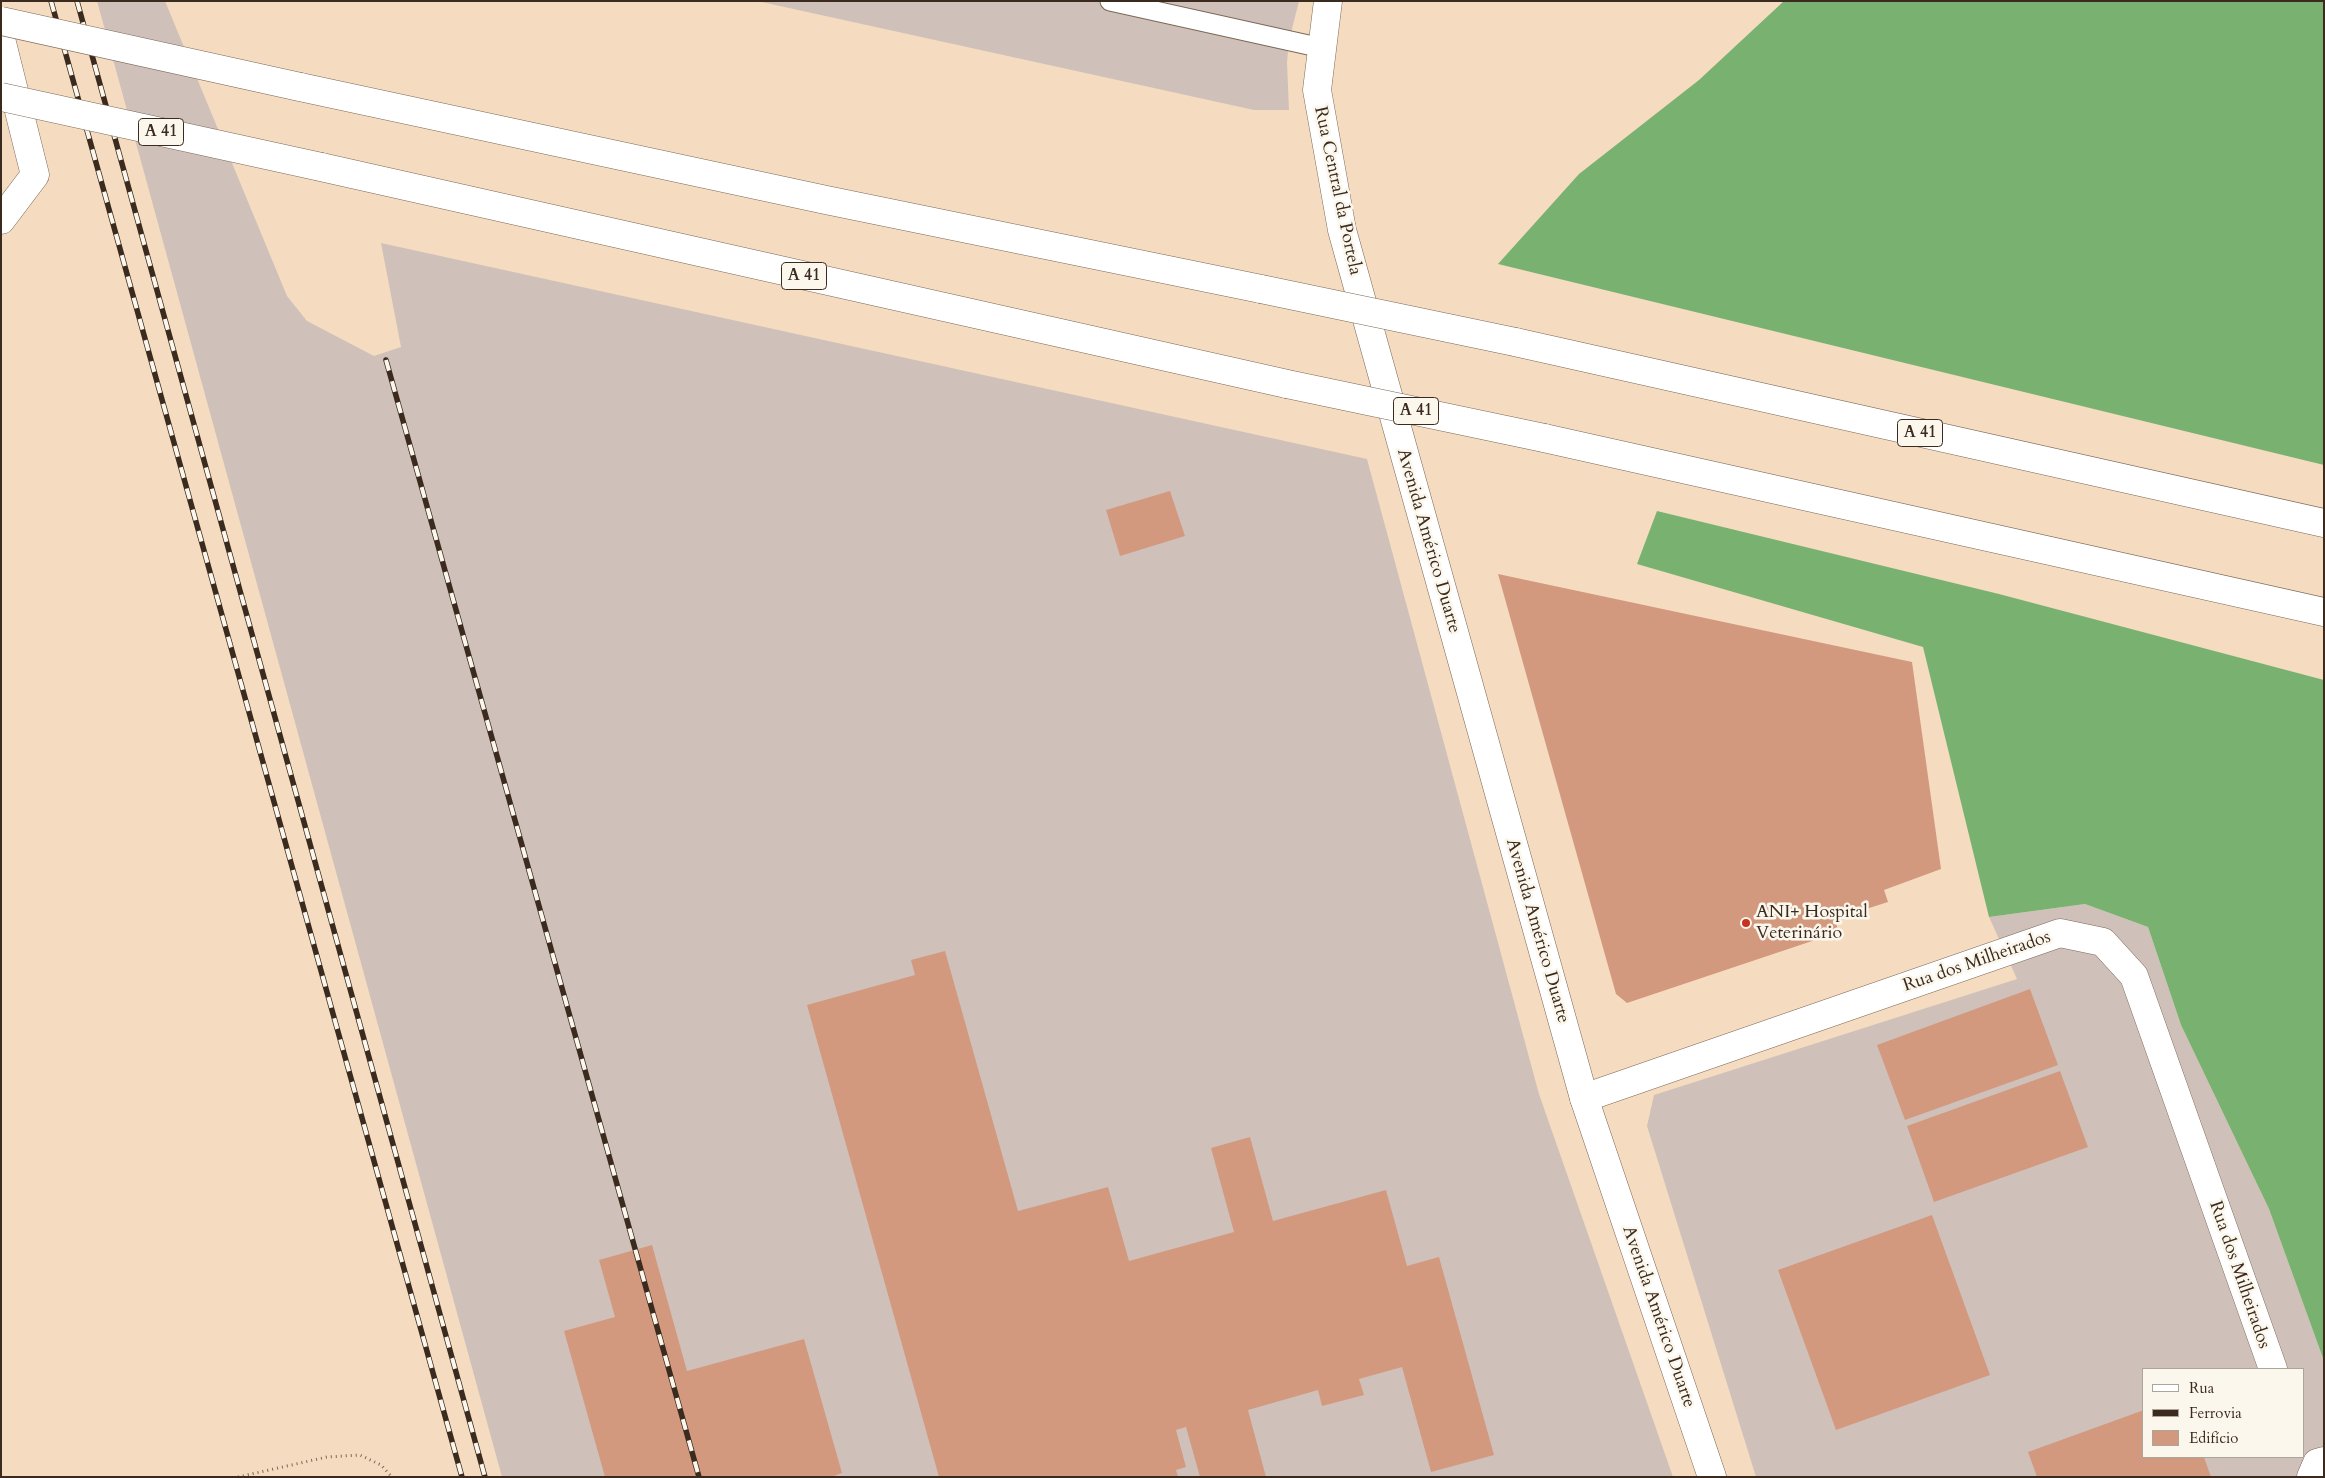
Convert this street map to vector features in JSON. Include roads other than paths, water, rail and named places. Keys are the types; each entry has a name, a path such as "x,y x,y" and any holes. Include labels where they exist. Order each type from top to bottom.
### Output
{"main road":[{"name":"Rua Central da Portela","path":"1328,1 1317,90 1342,230 1383,378"},
{"name":"A 41","path":"1,21 817,198 1516,342 2324,523"},
{"path":"1,39 34,175 1,220"},
{"name":"A 41","path":"1,97 1287,384 1544,438 2324,612"},
{"name":"Avenida Américo Duarte","path":"1383,378 1584,1098 1712,1477"},
{"name":"Rua dos Milheirados","path":"1584,1098 2060,933 2103,942 2134,976 2273,1368"}],"lane":[{"path":"1110,1 1322,48"}],"railway":[{"path":"51,1 462,1477"},
{"path":"77,1 485,1477"},
{"path":"386,360 699,1477"}],"place":[{"name":"ANI+ Hospital Veterinário","path":"1746,923"}]}
